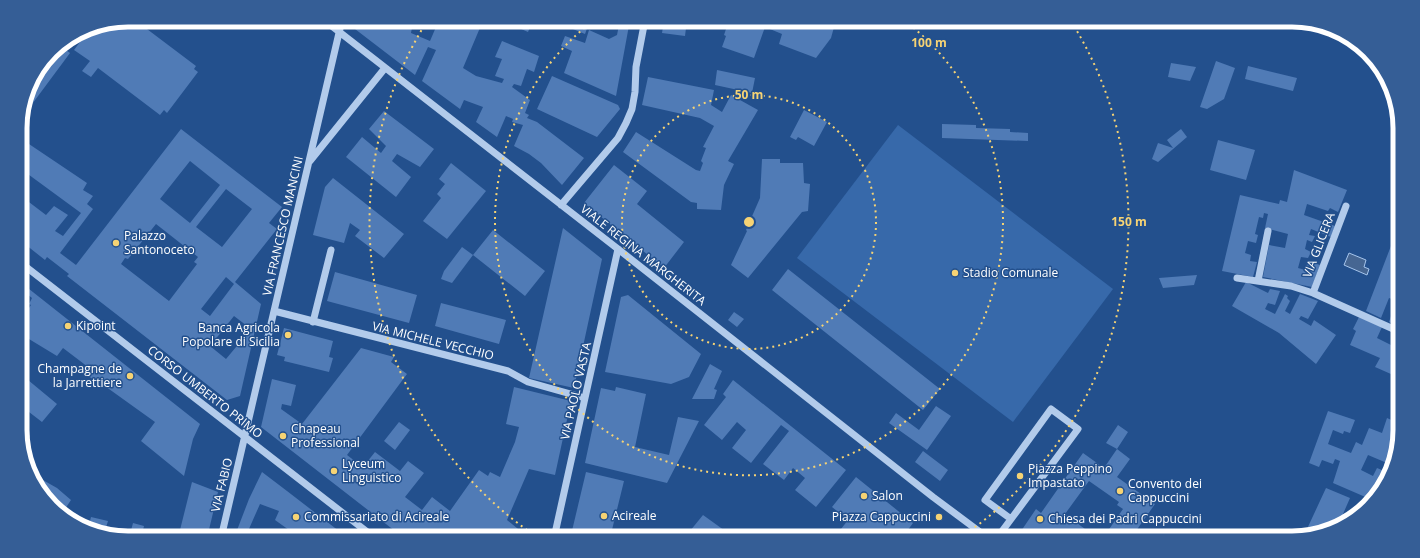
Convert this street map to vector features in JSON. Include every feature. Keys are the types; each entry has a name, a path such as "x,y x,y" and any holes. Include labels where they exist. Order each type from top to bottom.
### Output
{"street":[{"name":"VIALE REGINA MARGHERITA","path":"333,27 979,531"},
{"name":"VIA FRANCESCO MANCINI","path":"245,437 340,27"},
{"path":"561,205 618,138 626,124 632,109 635,92 636,67 644,27"},
{"path":"309,163 385,68"},
{"name":"VIA GLICERA","path":"1313,293 1346,206"},
{"path":"1258,281 1268,231"},
{"name":"VIA PAOLO VASTA","path":"556,531 618,249"},
{"path":"313,322 331,250"},
{"name":"CORSO UMBERTO PRIMO","path":"27,268 366,531"},
{"name":"VIA GLICERA","path":"1237,278 1291,286 1313,293 1393,329"},
{"name":"VIA MICHELE VECCHIO","path":"274,311 508,371 528,382 585,398"},
{"path":"1003,531 1078,429 1052,409 985,500 1011,519"},
{"name":"VIA FABIO","path":"223,531 245,437"}],"shaded area":[{"name":"Stadio Comunale","path":"898,125 1113,289 1013,422 797,258"},
{"path":"1349,253 1366,260 1364,267 1369,269 1367,275 1344,265"}],"building":[{"path":"121,27 144,27 196,66 194,69 198,72 167,113 164,110 160,115 98,68 91,77 82,71 90,61 74,50 83,38 95,32"},
{"path":"355,27 412,27 411,33 430,41 436,27 451,27 455,29 456,27 480,27 463,68 476,76 502,83 504,79 495,76 502,59 495,57 502,41 539,56 534,72 527,69 521,86 514,84 512,87 530,100 525,113 529,115 527,118 537,122 584,158 562,185 541,163 529,154 514,146 523,125 512,122 513,119 506,116 497,137 476,122 483,107 464,100 460,109 422,81 436,50 428,47 415,75 355,29"},
{"path":"517,27 530,27 528,32"},
{"path":"568,27 588,27 585,34"},
{"path":"619,27 629,27 616,96 564,73 572,51 561,46 565,36 585,43 589,30 609,39 617,35"},
{"path":"663,27 686,27 685,36 662,33"},
{"path":"727,27 765,27 754,58 722,47 726,36 724,35"},
{"path":"765,27 834,27 831,38 816,58 779,44 782,34"},
{"path":"65,49 70,53 29,108 37,83 48,66"},
{"path":"1216,61 1235,68 1224,99 1207,109 1200,107"},
{"path":"1171,63 1196,67 1190,81 1168,77"},
{"path":"1248,66 1297,78 1293,91 1245,79"},
{"path":"717,70 755,78 752,93 715,85"},
{"path":"552,76 618,105 620,109 597,137 537,109"},
{"path":"648,77 714,90 711,105 722,112 731,95 758,110 728,161 734,164 724,185 721,210 697,209 697,203 691,202 623,152 636,132 696,170 700,171 703,163 701,161 706,148 703,147 714,126 700,118 642,105"},
{"path":"804,110 827,122 814,146 798,137 796,140 790,137"},
{"path":"384,111 434,149 420,167 397,154 392,161 411,177 396,197 346,157 362,137 381,153 386,146 369,129"},
{"path":"942,124 976,125 976,128 1010,129 1010,132 1028,133 1028,141 942,138"},
{"name":"Palazzo Santonoceto","path":"181,129 282,207 269,223 277,229 235,282 261,304 240,396 227,400 67,276 69,274 47,257 45,260 27,246 27,201 46,215 54,206 68,215 55,231 63,236 81,213 27,173 27,143 87,183 83,190 93,196 87,204 93,209 60,253 76,265","holes":["190,161 220,185 190,223 160,199","226,189 252,209 222,247 196,227","156,224 198,257 194,262 197,264 169,301 121,264 125,258 128,259","226,277 234,284 210,316 201,309","234,316 251,329 226,359 210,346"]},
{"path":"1181,129 1187,137 1158,162 1152,159 1158,143 1173,148 1167,140"},
{"path":"1218,140 1255,150 1246,180 1210,170"},
{"path":"762,159 780,159 780,163 803,163 804,183 810,184 808,211 802,212 748,278 731,265 760,198"},
{"path":"451,163 486,191 447,239 423,221 441,198 437,194 445,184 439,179"},
{"path":"614,165 647,191 637,204 684,242 664,268 584,203"},
{"path":"1294,170 1347,190 1338,212 1330,208 1328,211 1307,204 1304,215 1335,226 1331,237 1311,229 1309,235 1315,236 1312,242 1307,240 1305,249 1311,252 1308,258 1301,257 1298,268 1305,270 1307,264 1312,266 1314,263 1320,265 1312,287 1263,277 1269,245 1285,248 1288,234 1265,228 1268,214 1264,213 1263,218 1259,217 1255,234 1258,235 1256,243 1248,241 1245,253 1251,255 1250,261 1257,262 1253,277 1222,271 1240,195 1279,204 1280,200 1287,202"},
{"path":"333,178 404,234 384,258 355,236 360,230 350,223 344,243 313,235 325,187"},
{"path":"563,228 602,259 574,388 529,378"},
{"path":"493,230 545,271 525,296 473,255"},
{"path":"1393,241 1393,299 1389,298 1381,318 1366,311"},
{"path":"462,247 473,255 452,283 441,279 444,271"},
{"path":"788,269 940,389 923,410 772,290"},
{"path":"335,272 417,295 409,323 327,301"},
{"path":"1197,275 1194,285 1163,288 1159,278"},
{"path":"1246,282 1268,293 1270,289 1280,291 1275,305 1268,303 1265,309 1275,314 1285,294 1288,296 1287,298 1290,301 1285,311 1290,314 1300,294 1318,301 1308,319 1301,316 1299,319 1311,326 1314,320 1336,335 1316,364 1279,333 1232,306"},
{"path":"27,287 200,424 193,439 184,476 141,441 155,422 109,389 83,373 88,367 63,348 57,356 27,338 27,311 31,305 29,304 32,298 27,294"},
{"path":"628,295 701,354 689,377 671,384 605,372 621,297"},
{"path":"441,303 506,320 499,344 435,326"},
{"path":"1393,310 1393,324 1389,322"},
{"path":"734,312 744,319 737,327 728,320"},
{"path":"1359,317 1382,327 1377,338 1393,346 1393,375 1375,367 1380,358 1350,345 1356,331 1353,329"},
{"path":"284,328 333,341 329,357 333,358 329,372 284,361 285,357 277,355"},
{"path":"361,348 394,357 391,362 407,374 347,455 360,465 364,460 367,462 375,452 400,471 408,461 424,473 405,497 422,510 432,497 450,511 479,470 488,476 490,472 500,477 515,442 519,427 506,424 514,387 571,401 555,475 529,469 507,520 521,531 395,531 261,427 272,379 296,385 291,406 282,404 281,409 302,424"},
{"path":"710,364 722,371 714,389 717,390 714,399 692,399"},
{"path":"27,379 57,404 42,422 29,412 27,414"},
{"path":"733,380 846,470 816,507 795,490 805,478 793,468 784,480 763,464 789,431 781,425 751,463 732,448 746,430 737,422 722,440 704,425 726,397 723,394"},
{"path":"616,387 646,394 635,447 669,455 678,417 699,421 667,483 585,463 601,388 615,391"},
{"path":"936,406 951,416 927,450 889,423 896,413 919,430"},
{"path":"1328,411 1355,420 1350,433 1344,431 1343,434 1333,430 1328,444 1351,453 1356,442 1362,445 1369,428 1382,433 1387,418 1393,421 1392,443 1388,463 1368,455 1361,470 1373,476 1377,468 1385,471 1372,492 1367,497 1333,483 1340,461 1335,459 1333,464 1322,460 1319,467 1309,463"},
{"path":"399,422 410,430 395,450 384,441"},
{"path":"1118,425 1128,432 1117,449 1106,443"},
{"name":"Convento dei Cappuccini","path":"1117,449 1130,459 1117,477 1155,504 1136,531 1108,531 1123,509 1117,505 1119,502 1089,481 1065,514 1088,531 1021,531 1036,509 1041,513 1083,453 1104,468"},
{"path":"923,451 948,470 940,481 915,462"},
{"path":"262,472 339,531 288,531 289,530 275,520 279,511 260,504 248,531 237,531 249,499"},
{"path":"586,472 624,481 612,531 572,531"},
{"path":"856,477 913,523 907,531 839,531 848,520 832,507"},
{"path":"39,478 57,488 71,500 65,509 52,497"},
{"path":"192,482 218,492 209,531 180,531"},
{"path":"1326,488 1350,498 1343,514 1346,515 1325,526 1307,529"},
{"path":"703,515 725,531 690,531"},
{"path":"91,517 108,521 106,528 89,524"},
{"path":"133,523 144,526 143,531 131,531"}],"place":[{"name":"Palazzo Santonoceto","path":"116,243"},
{"name":"Stadio Comunale","path":"955,273"},
{"name":"Kipoint","path":"68,326"},
{"name":"Banca Agricola Popolare di Sicilia","path":"288,335"},
{"name":"Champagne de la Jarrettiere","path":"130,376"},
{"name":"Chapeau Professional","path":"283,436"},
{"name":"Lyceum Linguistico","path":"334,471"},
{"name":"Piazza Peppino Impastato","path":"1020,476"},
{"name":"Convento dei Cappuccini","path":"1120,491"},
{"name":"Salon","path":"864,496"},
{"name":"Acireale","path":"604,516"},
{"name":"Commissariato di Acireale","path":"296,517"},
{"name":"Piazza Cappuccini","path":"939,517"},
{"name":"Chiesa dei Padri Cappuccini","path":"1040,519"}]}
